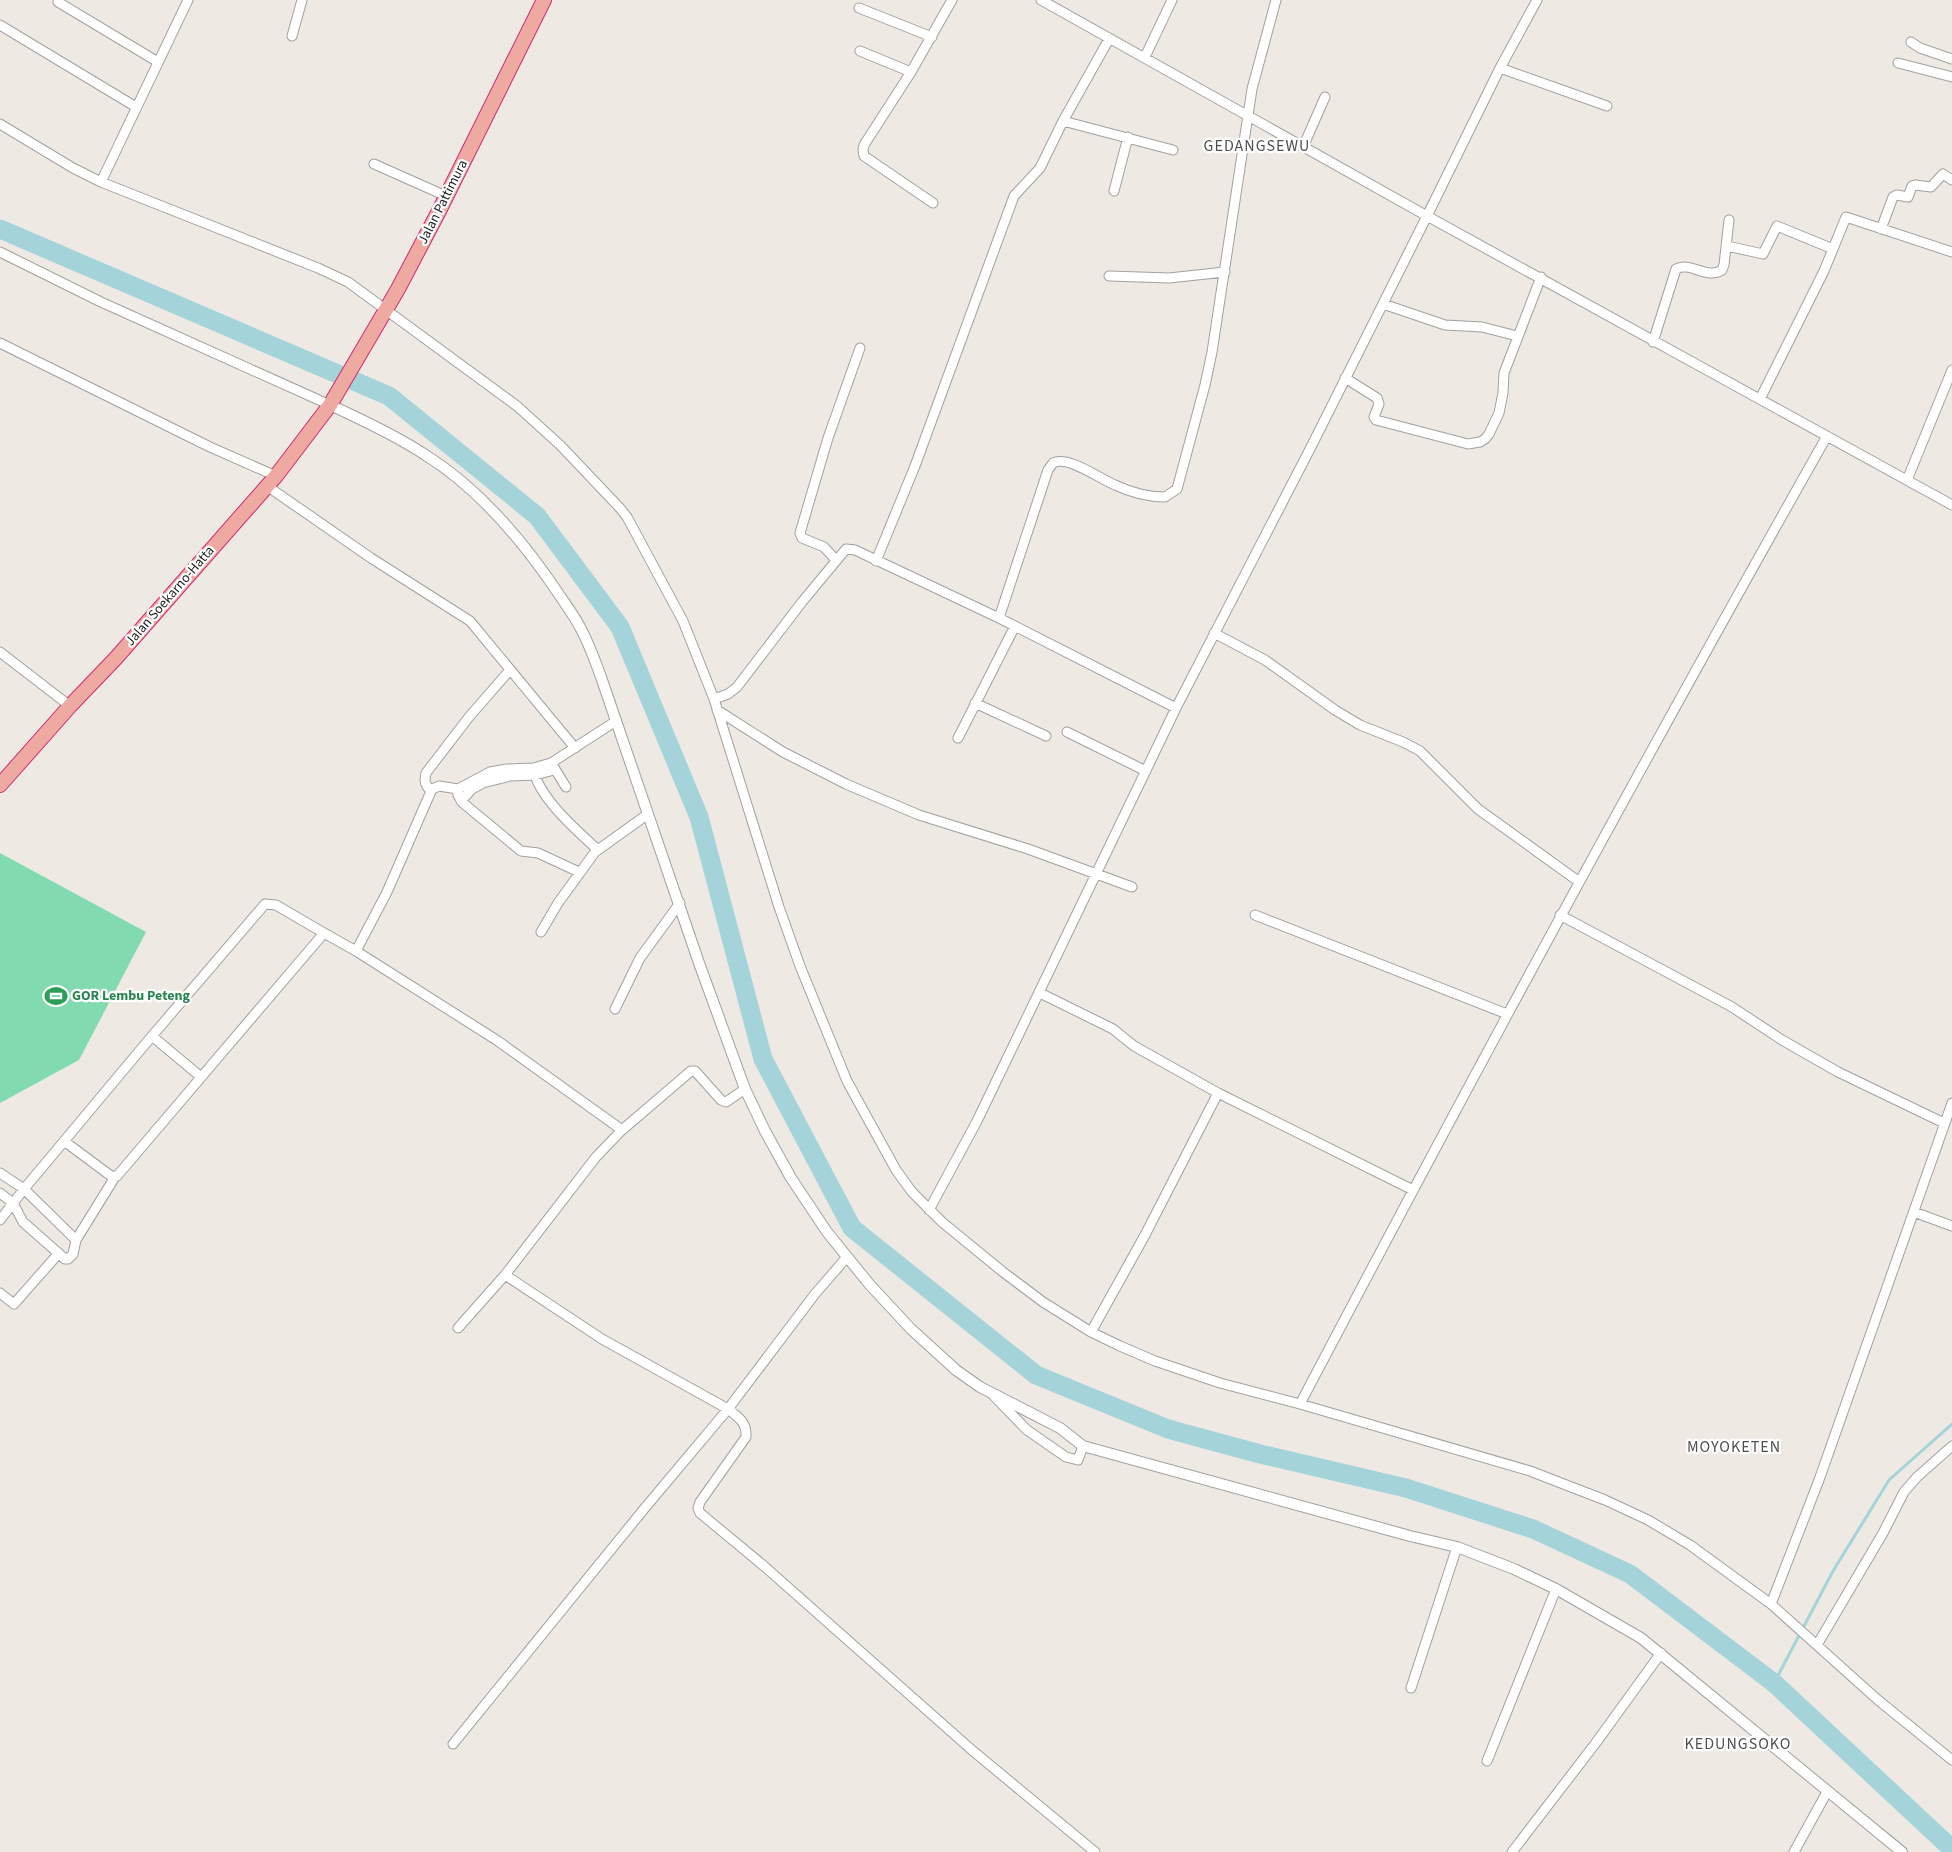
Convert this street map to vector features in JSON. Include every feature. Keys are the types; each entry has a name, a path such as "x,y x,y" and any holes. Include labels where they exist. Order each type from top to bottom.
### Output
{"highway":[{"name":"Jalan Pattimura","path":"331,403 386,311 544,0"},
{"name":"Jalan Soekarno-Hatta","path":"0,785 129,643 271,481 331,403"}],"street":[{"path":"101,182 188,0"},
{"path":"292,36 302,0"},
{"path":"933,203 863,153 864,144 912,72 952,0"},
{"path":"1041,0 1427,216 1541,277 1653,342 1952,505"},
{"path":"1145,57 1172,0"},
{"path":"999,618 1048,470 1054,462 1064,461 1115,485 1155,497 1165,498 1177,489 1205,385 1225,272 1252,89 1276,0"},
{"path":"929,1210 978,1121 1176,708 1383,304 1500,68 1537,0"},
{"path":"58,2 158,62"},
{"path":"859,8 932,37"},
{"path":"0,25 136,107"},
{"path":"876,561 916,466 1014,196 1040,168 1063,121 1109,39"},
{"path":"1911,42 1920,48 1952,59"},
{"path":"860,51 912,72"},
{"path":"1898,64 1952,77"},
{"path":"1500,68 1607,106"},
{"path":"1303,147 1325,97"},
{"path":"1063,121 1173,150"},
{"path":"0,124 101,182 334,274 363,292 386,311 517,406 560,445 620,507 635,530 673,600 714,699 779,907 838,1061 857,1100 896,1170 912,1192 929,1210 1002,1272 1043,1302 1091,1332 1120,1346 1191,1374 1522,1469 1605,1500 1648,1520 1675,1536 1771,1604 1878,1700 1952,1760"},
{"path":"1114,192 1128,137"},
{"path":"374,164 446,196"},
{"path":"1881,229 1893,197 1897,195 1908,197 1912,186 1930,187 1944,174 1952,180"},
{"path":"1760,399 1824,271 1846,218 1952,252"},
{"path":"1653,342 1676,269 1684,267 1712,273 1718,273 1722,270 1727,246 1729,220"},
{"path":"1727,246 1764,254 1777,226 1833,249"},
{"path":"0,252 101,302 331,403 365,421 428,456 462,484 520,540 582,629 602,677 699,963 745,1089 765,1131 791,1178 828,1232 848,1257 888,1306 911,1330 962,1374 993,1395 1060,1428 1084,1446 1410,1536 1457,1547 1514,1569 1556,1589 1641,1638 1661,1653 1826,1792 1902,1852"},
{"path":"1109,276 1168,278 1225,272"},
{"path":"1345,378 1377,398 1379,404 1374,416 1376,420 1451,441 1474,444 1484,439 1495,422 1502,400 1504,372 1541,277"},
{"path":"1383,304 1445,326 1476,326 1517,336"},
{"path":"0,343 210,447 271,481 371,558 461,614 476,627 574,748"},
{"path":"836,560 824,547 802,538 800,533 828,438 860,348"},
{"path":"1907,480 1952,370"},
{"path":"1300,1404 1578,881 1827,436"},
{"path":"714,699 728,694 736,687 836,560 849,548 999,618 1176,708"},
{"path":"958,738 1015,626"},
{"path":"1214,633 1265,660 1352,720 1420,751 1478,809 1578,881"},
{"path":"0,652 70,706"},
{"path":"430,791 424,778 426,773 469,717 510,670"},
{"path":"975,704 1046,736"},
{"path":"717,710 783,752 846,784 920,815 1028,849 1132,887"},
{"path":"461,802 472,789 483,783 553,766 574,748 616,721"},
{"path":"1067,732 1146,771"},
{"path":"553,766 566,787"},
{"path":"356,951 388,892 430,791 438,786 458,789 490,772 534,771"},
{"path":"534,771 554,806 597,850"},
{"path":"458,789 461,802 521,852 538,853 579,872"},
{"path":"541,932 579,872 597,850 648,814"},
{"path":"615,1009 640,958 680,903"},
{"path":"0,1220 152,1036 266,904 276,905 356,951 498,1041 622,1130"},
{"path":"1255,915 1507,1014"},
{"path":"1560,915 1732,1007 1838,1072 1944,1123"},
{"path":"0,1193 13,1203 23,1222 65,1259 71,1257 76,1240 115,1177 324,933"},
{"path":"1040,993 1113,1030 1134,1046 1218,1093 1413,1190"},
{"path":"152,1036 202,1077"},
{"path":"458,1328 506,1275 596,1157 622,1130 691,1071 695,1071 724,1102 745,1089"},
{"path":"1091,1332 1146,1235 1218,1093"},
{"path":"1771,1604 1819,1480 1952,1102"},
{"path":"64,1141 115,1177"},
{"path":"0,1173 24,1189 76,1240"},
{"path":"1914,1212 1952,1226"},
{"path":"0,1293 14,1304 58,1253"},
{"path":"453,1744 644,1508 728,1409 815,1294 848,1257"},
{"path":"506,1275 602,1339 728,1409 743,1422 746,1427 746,1436 700,1502 698,1508 700,1513 764,1566 973,1751 1095,1852"},
{"path":"993,1395 1026,1430 1066,1457 1078,1460 1084,1446"},
{"path":"1815,1644 1883,1533 1904,1492 1917,1477 1952,1446"},
{"path":"1411,1688 1457,1547"},
{"path":"1487,1761 1556,1589"},
{"path":"1512,1852 1595,1744 1661,1653"},
{"path":"1794,1852 1826,1792"}],"green space":[{"name":"GOR Lembu Peteng","path":"0,853 146,932 79,1060 0,1103"}],"waterway":[{"path":"0,229 389,396 537,516 620,627 699,817 763,1059 852,1228 1036,1375 1168,1429 1260,1454 1406,1488 1533,1529 1630,1574 1774,1683 1952,1849"},
{"path":"1774,1683 1833,1571 1889,1480 1952,1424"}],"place":[{"name":"GOR Lembu Peteng","path":"56,996"}],"district":[{"name":"GEDANGSEWU","path":"1257,146"},
{"name":"MOYOKETEN","path":"1734,1447"},
{"name":"KEDUNGSOKO","path":"1738,1744"}]}
